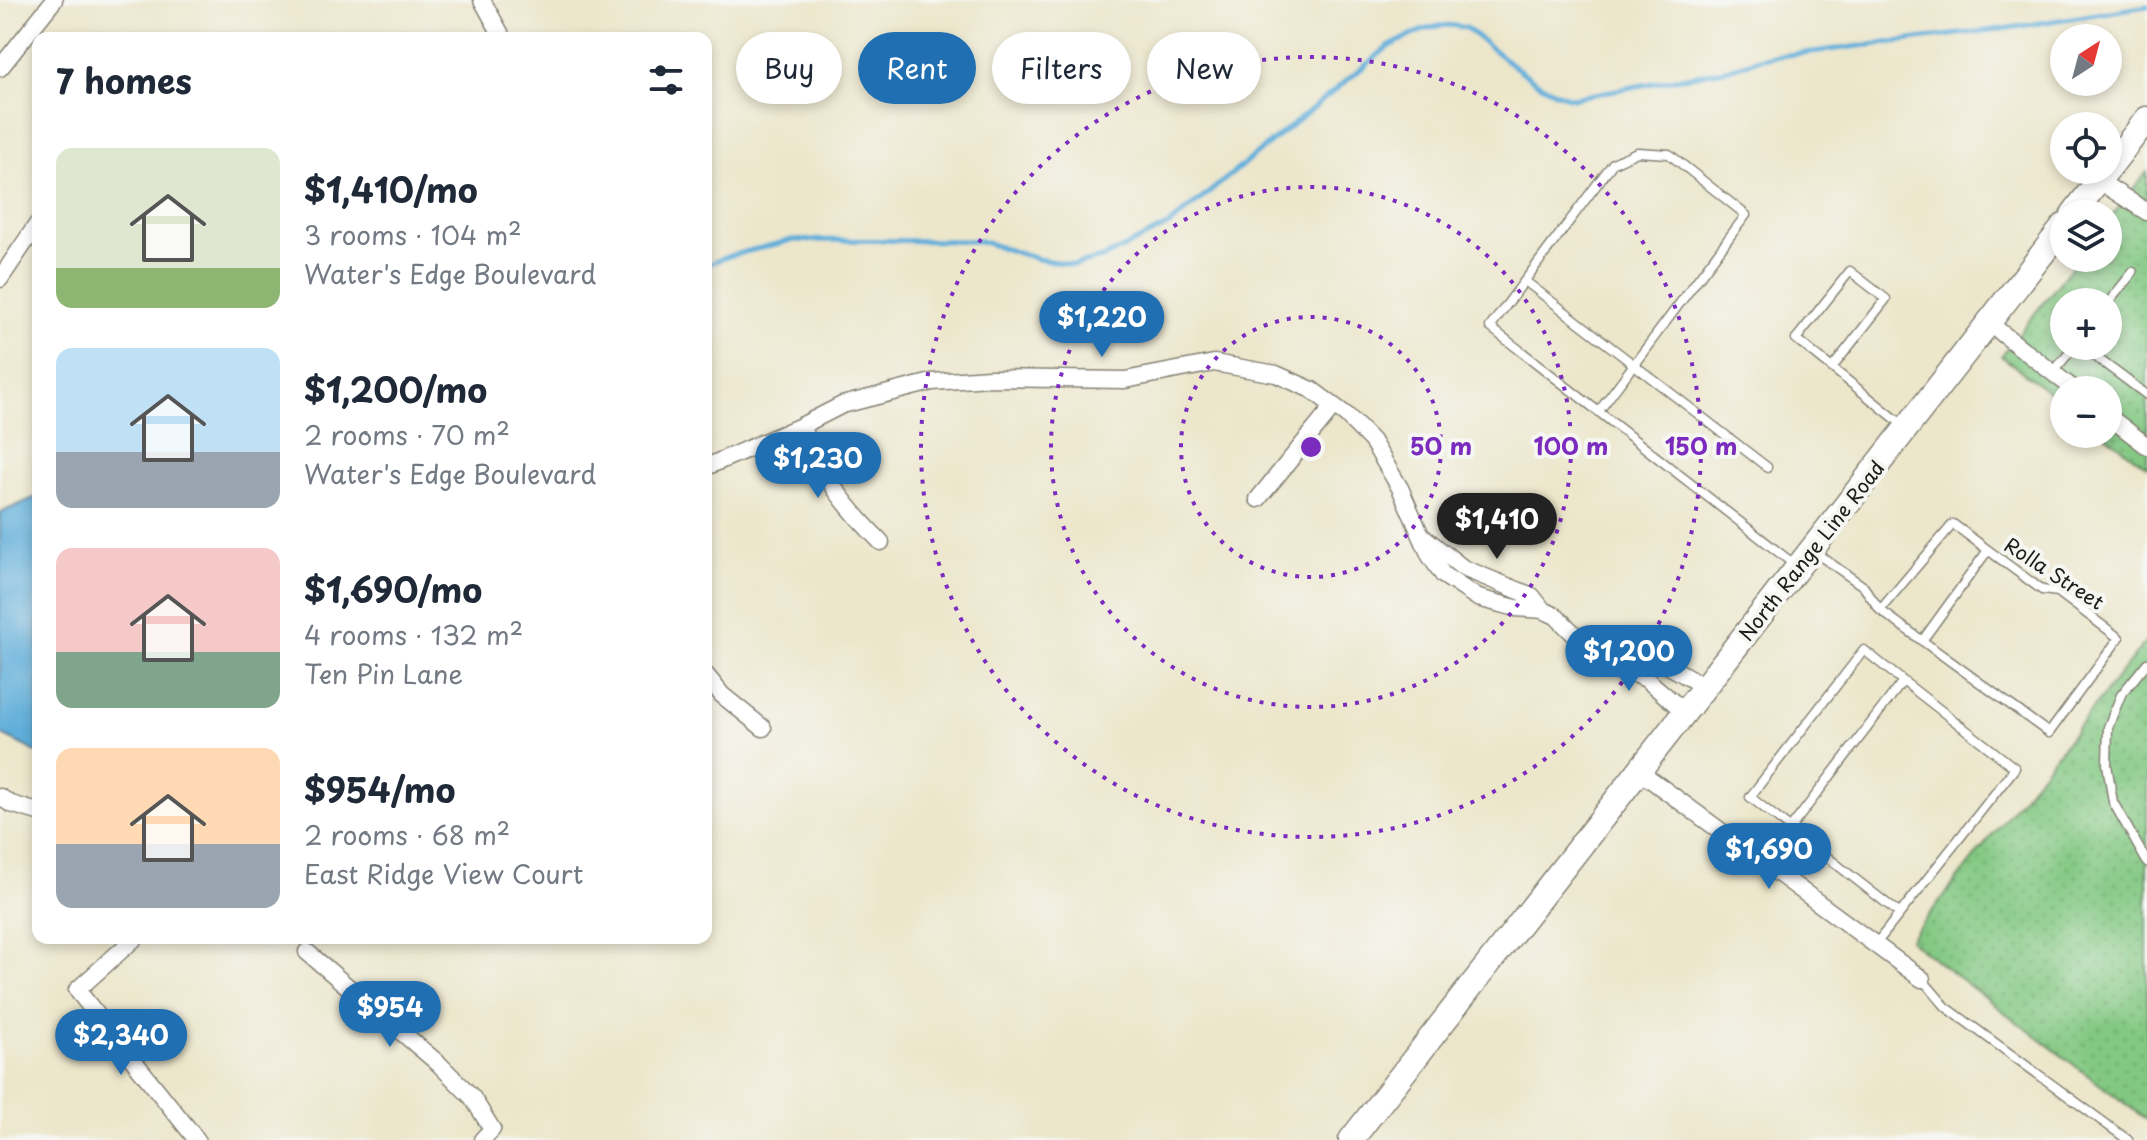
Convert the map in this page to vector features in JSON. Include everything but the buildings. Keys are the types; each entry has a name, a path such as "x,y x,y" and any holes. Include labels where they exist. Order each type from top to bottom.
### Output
{"main road":[{"path":"2122,152 2147,119"},
{"path":"2084,200 2097,184"},
{"name":"North Range Line Road","path":"1351,1140 2050,244"}],"street":[{"path":"0,68 54,0"},
{"path":"482,0 500,32"},
{"path":"2116,184 2147,212"},
{"path":"0,279 32,232"},
{"path":"1989,323 2056,376"},
{"path":"712,464 842,405 932,382 1004,378 1125,380 1214,363 1276,374 1312,390 1372,441 1400,488 1430,556 1443,575 1478,598 1543,610 1556,616 1581,641 1598,649 1608,662 1646,679 1686,713"},
{"path":"1258,499 1334,406"},
{"path":"801,426 816,461 848,509 881,542"},
{"path":"2122,427 2147,446"},
{"path":"1598,649 1617,647 1636,650 1656,658 1706,688"},
{"path":"712,682 722,695 763,728"},
{"path":"1639,771 1922,979"},
{"path":"0,797 32,810"},
{"path":"128,944 77,990 197,1140"},
{"path":"307,952 439,1064 472,1097 487,1135"}],"lane":[{"path":"1599,411 1632,366 1746,215 1669,154 1637,152 1613,163 1525,281 1632,366 1767,467"},
{"path":"1832,368 1886,299 1850,271 1796,339 1832,368 1907,428"},
{"path":"2120,288 2133,272"},
{"name":"Rolla Street","path":"1525,281 1490,327 1599,411 1806,559 1863,586 1880,610 2049,733 2119,638 2058,592 2042,590 1953,524 1880,610"},
{"path":"2052,373 2063,360"},
{"path":"2100,360 2147,395"},
{"path":"1922,641 1988,550"},
{"path":"1875,945 2015,768 1864,650 1750,797 1899,913"},
{"path":"2147,663 2121,695 2108,727 2107,764 2113,802 2147,862"},
{"path":"1768,865 1790,829 1903,681"},
{"path":"1922,979 1946,1007 2128,1140"}],"green space":[{"path":"2147,172 2147,467 2122,448 2122,376 2050,376 2050,393 2001,356 2050,294 2050,360 2122,360 2122,288 2055,288 2068,272 2122,272 2122,203"},
{"path":"2147,640 2147,1120 1909,940"}],"water":[{"path":"32,499 32,750 0,734 0,513"}],"waterway":[{"path":"712,263 792,240 980,241 1038,259 1074,265 1105,257 1169,225 1388,47 1416,33 1445,25 1466,28 1532,79 1573,98 1729,69 1762,58 2009,28 2147,6"}]}
